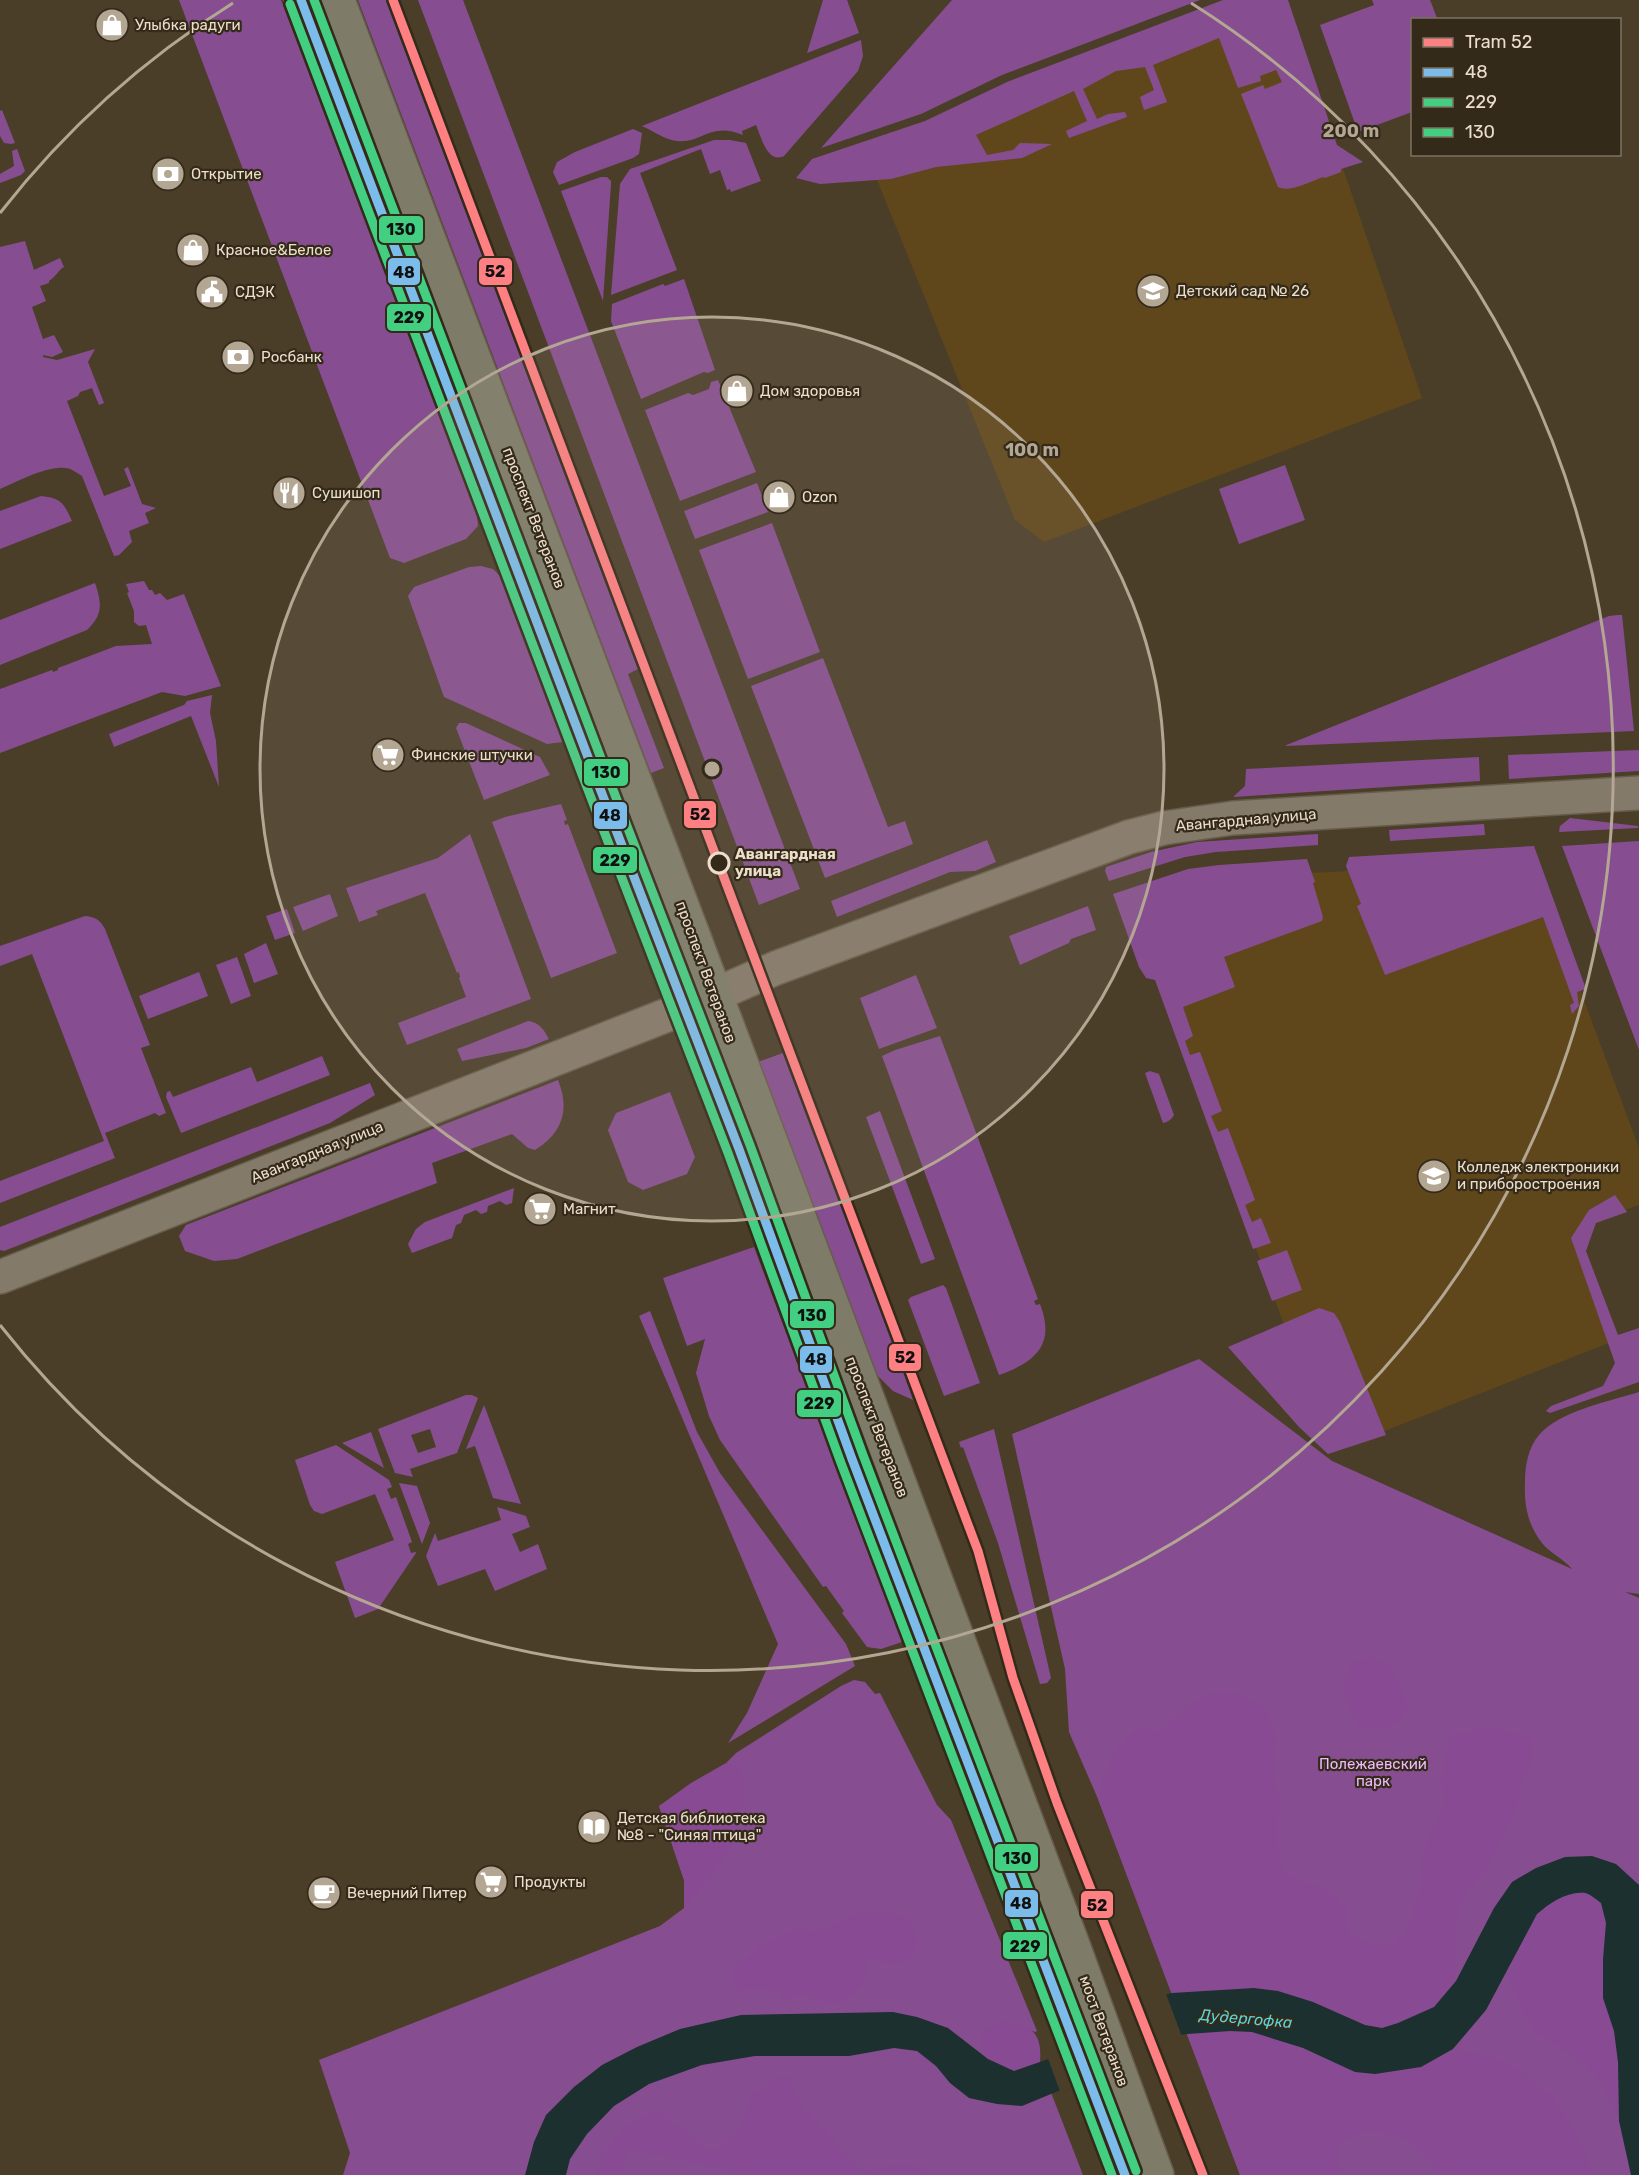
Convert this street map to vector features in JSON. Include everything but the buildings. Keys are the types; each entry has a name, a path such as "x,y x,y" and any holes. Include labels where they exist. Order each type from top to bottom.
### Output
{"main road":[{"name":"проспект Ветеранов","path":"302,0 739,1149 852,1459 1058,1951"},
{"name":"проспект Ветеранов","path":"338,0 715,995 1058,1951"},
{"name":"мост Ветеранов","path":"1058,1951 1121,2123"},
{"path":"1121,2123 1125,2175"},
{"path":"1121,2123 1157,2175"}],"street":[{"name":"Авангардная улица","path":"0,1277 685,1008 776,968 1129,837 1164,828 1233,818 1639,793"}],"shaded area":[{"name":"Детский сад № 26","path":"1285,0 1422,398 1044,542 1015,520 867,155"},
{"name":"Колледж электроники и приборостроения","path":"1531,858 1639,1148 1639,1205 1593,1221 1582,1250 1614,1341 1331,1452 1128,902 1192,877 1333,872"},
{"path":"1373,1657 1388,1664 1401,1684 1408,1706 1402,1721 1382,1730 1357,1724 1344,1697 1344,1677 1354,1660"},
{"path":"1231,1691 1265,1707 1278,1738 1273,1764 1279,1795 1280,1865 1292,1877 1325,1888 1348,1908 1347,1930 1359,1941 1389,1946 1409,1926 1421,1880 1423,1855 1444,1802 1441,1775 1450,1737 1473,1730 1492,1728 1533,1739 1533,1760 1519,1785 1518,1807 1486,1870 1462,1900 1455,1935 1456,1981 1434,2007 1382,2028 1365,2025 1313,2002 1278,1991 1254,1988 1172,1993 1098,1799 1103,1777 1110,1761 1134,1729 1158,1731 1203,1695"},
{"path":"726,1763 742,1768 744,1800 733,1847 684,1908 684,1880 659,1806 691,1783"},
{"path":"1586,1893 1601,1903 1606,1923 1603,1998 1614,2031 1618,2062 1619,2121 1607,2093 1590,2070 1539,2034 1529,2024 1507,1974 1536,1916 1555,1900 1567,1895"},
{"path":"876,1911 893,1913 905,1918 914,1927 919,1944 910,1958 895,1966 870,1960 866,1966 865,1983 853,1995 840,2002 826,2003 805,1995 785,1999 769,1989 738,1991 731,1983 733,1968 760,1946 782,1934 800,1929 816,1931 832,1926 847,1916"},
{"path":"995,2022 1016,2023 1030,2029 1039,2041 1040,2062 1014,2071 988,2059 979,2044 985,2029"},
{"path":"1252,2032 1277,2039 1355,2072 1421,2067 1453,2049 1480,2053 1509,2064 1553,2096 1578,2136 1594,2175 1444,2175 1407,2139 1369,2129 1339,2144 1338,2167 1350,2175 1240,2175 1188,2034"},
{"path":"788,2074 805,2110 863,2172 900,2164 935,2175 755,2175 627,2150 621,2175 597,2175 602,2154 622,2129 657,2109 711,2152 740,2130 751,2093"}],"green space":[{"path":"179,0 281,0 477,514 478,526 466,539 404,563 390,558"},
{"path":"358,0 386,0 638,669 628,674 664,768 651,773"},
{"path":"418,0 463,0 800,889 759,905"},
{"path":"823,0 847,0 859,33 807,53"},
{"path":"952,0 1200,0 1002,75 921,114 821,148"},
{"path":"1223,0 1288,0 1337,145 1363,162 1301,186 1289,189 1278,187 1241,94 1263,85 1265,89 1282,82 1276,70 1260,76 1261,81 1238,88 1219,38 1153,65 1167,102 1144,110 1140,97 1154,90 1145,67 1116,71 1083,89 1097,119 1108,114 1125,112 1127,117 1069,138 1066,131 1087,121 1074,91 976,135 987,155 1013,150 1020,143 1052,144 1022,158 936,167 891,179 820,184 796,178 812,159 925,121 1007,82"},
{"path":"1372,0 1430,0 1437,18 1411,18 1411,112 1358,132 1320,25 1374,5"},
{"path":"861,40 863,56 858,71 784,156 773,156 769,153 756,125 742,131 743,135 722,130 685,141 668,139 642,126"},
{"path":"2,110 15,143 4,143 0,136 0,111"},
{"path":"633,129 642,133 639,154 559,185 553,172 557,162 575,152"},
{"path":"714,140 746,143 761,181 731,192 730,189 727,190 720,170 710,174 701,149 640,173 677,270 611,295 620,184 630,169"},
{"path":"17,149 25,171 21,175 0,183 0,174 14,166 12,151"},
{"path":"607,177 611,181 603,301 561,191"},
{"path":"25,241 34,270 60,258 64,267 49,283 40,286 46,301 32,307 43,339 54,335 63,352 52,357 43,355 43,357 57,360 95,349 88,362 104,403 99,405 92,388 80,392 78,396 67,401 104,496 131,486 124,469 128,467 142,504 156,508 145,513 149,523 129,531 132,542 119,555 114,556 82,476 74,471 65,468 50,469 0,489 0,247"},
{"path":"684,279 715,370 704,372 641,399 611,321 612,304 663,284 665,286"},
{"path":"718,380 756,472 680,501 645,410 688,393 693,395 709,389 711,382"},
{"path":"1285,465 1305,520 1239,544 1219,489"},
{"path":"757,483 768,512 695,539 684,511"},
{"path":"41,496 58,500 67,510 72,521 0,549 0,511"},
{"path":"772,523 820,652 748,679 699,550"},
{"path":"481,566 493,569 501,577 563,742 547,744 444,697 408,596 414,587 469,567"},
{"path":"144,581 155,595 160,593 167,600 184,594 221,686 185,696 162,692 0,753 0,689 52,670 53,672 116,646 152,644 146,625 139,626 134,622 134,611 127,593 129,592 126,584"},
{"path":"95,583 100,608 96,619 87,630 0,665 0,620"},
{"path":"1622,615 1634,731 1284,746 1609,616"},
{"path":"823,658 888,827 905,821 913,844 825,878 751,686"},
{"path":"212,695 210,713 216,741 219,787 191,716 114,747 109,734 184,705 187,701"},
{"path":"459,723 466,723 540,757 550,775 484,800 456,728"},
{"path":"1639,750 1639,771 1509,779 1508,755"},
{"path":"1479,757 1480,781 1233,797 1245,786 1246,769"},
{"path":"561,804 567,820 564,821 565,825 568,824 617,953 551,978 492,822"},
{"path":"1570,818 1638,826 1638,828 1559,832 1560,826"},
{"path":"1484,824 1485,835 1390,841 1389,830"},
{"path":"470,834 531,999 407,1045 398,1023 466,997 459,972 457,973 425,893 376,911 378,915 359,922 346,888 438,858"},
{"path":"1318,834 1318,845 1216,852 1185,857 1109,881 1105,871 1106,867 1151,852 1197,842"},
{"path":"987,840 996,862 975,871 950,872 837,917 831,901"},
{"path":"1639,841 1639,1050 1562,846"},
{"path":"1534,846 1586,989 1577,992 1579,1006 1572,1014 1570,1005 1574,1003 1543,917 1385,975 1357,906 1361,904 1346,866 1349,857"},
{"path":"1307,859 1315,882 1313,883 1323,917 1322,921 1224,957 1235,987 1183,1007 1193,1036 1185,1041 1190,1055 1200,1052 1222,1111 1211,1116 1218,1132 1228,1128 1255,1200 1245,1205 1252,1222 1261,1218 1271,1243 1253,1249 1155,980 1146,978 1139,967 1113,894 1188,869"},
{"path":"330,894 338,916 303,931 293,907"},
{"path":"1088,906 1096,930 1071,939 1069,943 1020,965 1009,936"},
{"path":"287,909 295,933 275,940 266,916"},
{"path":"85,916 97,919 105,929 150,1045 141,1048 166,1113 159,1116 155,1113 105,1133 115,1158 0,1203 0,1181 104,1141 32,954 0,966 0,946"},
{"path":"266,943 278,974 254,983 244,954"},
{"path":"237,957 251,996 231,1004 216,965"},
{"path":"199,972 208,996 148,1019 139,996"},
{"path":"916,975 937,1028 879,1049 860,998"},
{"path":"528,1021 538,1025 549,1039 526,1048 462,1061 457,1049"},
{"path":"940,1036 1038,1299 1034,1301 1036,1305 1040,1304 1044,1318 1044,1341 1039,1350 1023,1364 999,1375 882,1056"},
{"path":"783,1053 913,1400 893,1391 875,1373 758,1062"},
{"path":"322,1056 330,1075 181,1133 166,1097 167,1092 170,1091 173,1097 251,1067 257,1082"},
{"path":"1150,1071 1159,1074 1174,1115 1165,1123 1163,1123 1145,1073"},
{"path":"558,1080 563,1101 562,1120 552,1136 535,1150 528,1148 512,1134 432,1163 437,1183 237,1259 214,1261 185,1251 179,1236 186,1225"},
{"path":"370,1083 375,1095 330,1123 4,1251 0,1250 0,1227"},
{"path":"670,1092 695,1157 687,1174 643,1190 628,1182 608,1130 616,1113"},
{"path":"880,1111 935,1259 921,1264 866,1117"},
{"path":"514,1188 512,1203 506,1205 500,1201 488,1206 487,1212 481,1214 476,1210 464,1215 461,1223 456,1225 452,1238 412,1253 408,1244 416,1229 425,1222"},
{"path":"1615,1195 1627,1212 1596,1223 1586,1251 1618,1335 1639,1328 1639,1382 1550,1413 1546,1411 1551,1406 1603,1386 1615,1363 1571,1238 1589,1210"},
{"path":"754,1247 902,1642 881,1649 867,1647 842,1613 844,1611 826,1586 823,1587 720,1440 709,1416 696,1373 705,1339 687,1346 663,1278"},
{"path":"1287,1250 1302,1290 1272,1301 1257,1261"},
{"path":"943,1285 980,1383 944,1396 908,1300"},
{"path":"1319,1308 1334,1313 1340,1322 1386,1435 1328,1454 1299,1427 1228,1347"},
{"path":"650,1311 697,1432 720,1473 846,1644 855,1666 728,1743 747,1713 778,1644 639,1316"},
{"name":"Полежаевский парк","path":"1199,1359 1332,1461 1572,1569 1542,1544 1529,1519 1525,1490 1530,1451 1539,1435 1559,1419 1639,1392 1639,1594 1625,1592 1639,1598 1639,2175 1240,2175 1098,1799 1069,1732 1065,1669 1012,1434"},
{"path":"466,1395 478,1398 457,1453 410,1469 413,1477 395,1473 378,1429","holes":["430,1429 436,1447 418,1453 411,1435"]},
{"path":"484,1405 521,1504 493,1498 475,1446 466,1449"},
{"path":"994,1429 1051,1678 1047,1683 1040,1684 998,1543 963,1447 961,1448 959,1442"},
{"path":"371,1432 384,1468 342,1443"},
{"path":"336,1445 389,1480 392,1487 387,1489 391,1499 396,1497 412,1542 408,1544 411,1553 416,1552 378,1609 355,1618 335,1562 394,1540 375,1494 322,1514 314,1511 310,1505 295,1460"},
{"path":"399,1483 417,1486 430,1523 422,1544"},
{"path":"497,1507 526,1516 530,1527 512,1534 520,1552 538,1544 547,1569 495,1591 485,1569 438,1586 426,1556 435,1533 438,1541 501,1520"},
{"path":"854,1680 865,1682 875,1694 880,1693 937,1805 951,1820 1037,2031 1026,2028 1083,2175 343,2175 350,2153 319,2060 660,1926 684,1908 684,1880 659,1806 731,1765 726,1763 736,1753"}],"water":[{"name":"Дудергофка","path":"1592,1856 1616,1864 1639,1885 1639,2175 1631,2175 1619,2121 1618,2062 1614,2031 1603,1998 1606,1923 1601,1903 1587,1894 1578,1893 1559,1899 1537,1914 1486,2010 1453,2049 1421,2067 1375,2074 1355,2072 1303,2048 1252,2032 1230,2031 1156,2037 1130,2048 1080,2082 1022,2106 969,2098 917,2051 894,2048 849,2056 755,2056 702,2065 649,2084 614,2106 587,2134 570,2159 566,2175 525,2175 534,2142 546,2115 574,2087 602,2065 680,2029 741,2015 893,2012 917,2017 948,2028 988,2059 1014,2071 1063,2054 1152,1997 1172,1993 1254,1988 1278,1991 1313,2002 1365,2025 1382,2028 1434,2007 1456,1981 1494,1908 1512,1882 1536,1868 1565,1857"}],"pier":[{"path":"1165,1991 1182,2037 1157,2040 1131,2051 1107,2070 1061,2094 1047,2056 1061,2051 1114,2012 1151,1994"}],"tram line":[{"name":"52","path":"393,0 978,1551 1013,1678 1057,1803 1203,2175"}],"transit line":[{"name":"48","path":"301,0 739,1149 852,1459 1125,2175"},
{"name":"130","path":"314,0 750,1145 863,1455 1136,2171"},
{"name":"229","path":"290,4 728,1153 841,1463 1112,2175"}],"place":[{"name":"Улыбка радуги","path":"112,25"},
{"name":"Открытие","path":"168,174"},
{"name":"Красное&Белое","path":"193,250"},
{"name":"Детский сад № 26","path":"1153,291"},
{"name":"СДЭК","path":"212,292"},
{"name":"Росбанк","path":"238,357"},
{"name":"Дом здоровья","path":"737,391"},
{"name":"Сушишоп","path":"289,493"},
{"name":"Ozon","path":"779,497"},
{"name":"Финские штучки","path":"388,755"},
{"name":"Авангардная улица","path":"719,863"},
{"name":"Колледж электроники и приборостроения","path":"1434,1176"},
{"name":"Магнит","path":"540,1209"},
{"name":"Детская библиотека №8 - \"Синяя птица\"","path":"594,1827"},
{"name":"Продукты","path":"491,1882"},
{"name":"Вечерний Питер","path":"324,1893"}]}
